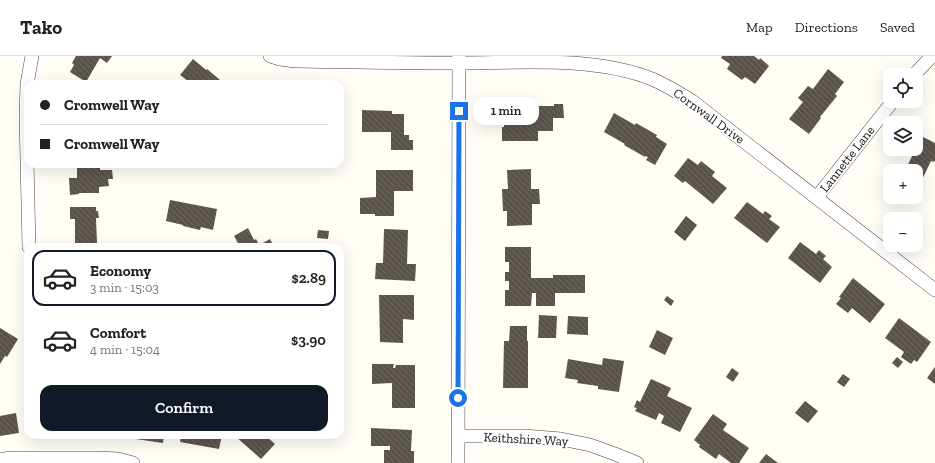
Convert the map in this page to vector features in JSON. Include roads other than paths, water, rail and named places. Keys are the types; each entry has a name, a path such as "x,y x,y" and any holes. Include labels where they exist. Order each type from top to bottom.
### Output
{"street":[{"path":"28,80 32,56"},
{"name":"Cornwall Drive","path":"270,56 295,61 459,59 576,64 603,66 652,79 673,89 692,101 935,290"},
{"path":"921,68 932,56"},
{"path":"458,463 459,59"},
{"name":"Lannette Lane","path":"817,197 887,108"},
{"path":"27,168 29,243"},
{"name":"Keithshire Way","path":"459,436 524,436 561,438 596,447 637,463"},
{"path":"0,460 9,458 98,458 118,459 133,463"}]}
